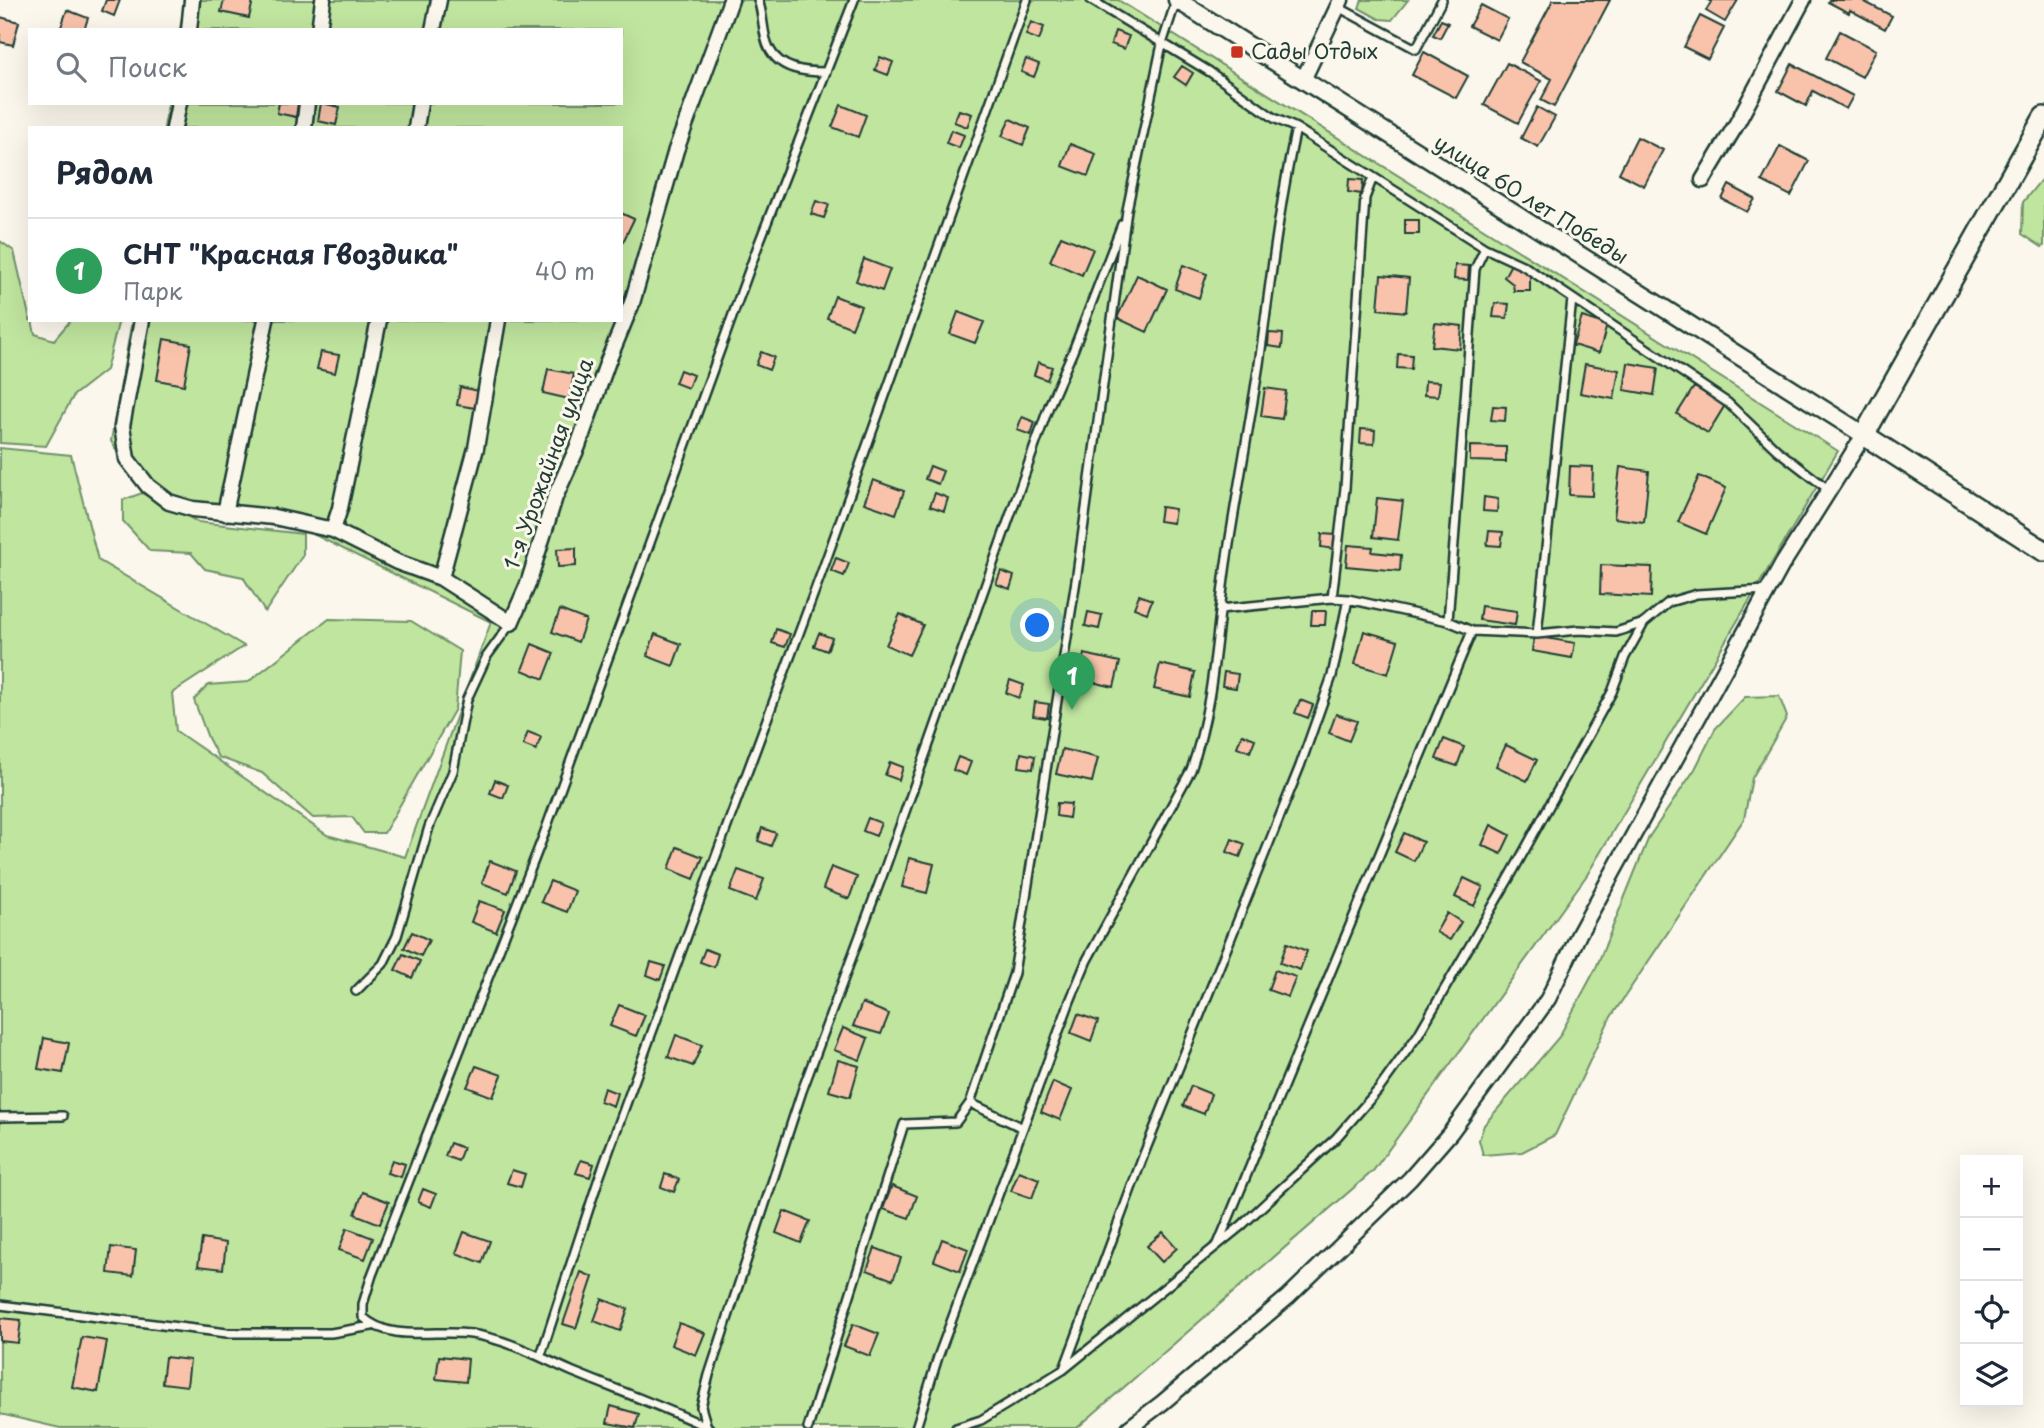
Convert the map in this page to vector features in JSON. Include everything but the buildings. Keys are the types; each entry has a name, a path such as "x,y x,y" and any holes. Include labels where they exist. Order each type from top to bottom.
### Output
{"main road":[{"path":"2044,117 1864,435 2044,551"}],"street":[{"path":"189,28 192,0"},
{"path":"319,28 323,0"},
{"path":"433,28 439,0"},
{"name":"1-я Урожайная улица","path":"511,623 528,584 555,497 578,446 632,303 676,150 732,0"},
{"name":"улица 60 лет Победы","path":"1176,0 1864,435"},
{"path":"1703,180 1736,125 1803,0"},
{"path":"1303,80 1339,3"},
{"path":"174,126 179,105"},
{"path":"304,126 307,105"},
{"path":"416,126 420,105"},
{"path":"142,322 122,425 127,459 148,486 169,502 193,509 274,517 333,530 397,562 441,578 511,623"},
{"path":"225,513 267,322"},
{"path":"333,530 343,495 379,322"},
{"path":"441,578 476,448 498,322"},
{"path":"1129,1428 1288,1297 1410,1179 1451,1132 1548,999 1578,934 1768,590 1864,435"}],"lane":[{"path":"758,0 768,48 782,64 803,72 827,72"},
{"path":"356,1329 363,1317 363,1304 372,1275 543,837 759,243 854,0"},
{"path":"541,1355 607,1155 821,574 1027,0"},
{"path":"1091,0 1210,72 1274,118 1296,128 1485,248 1524,266 1728,403 1777,450 1829,491"},
{"path":"808,1428 904,1124 956,1122 970,1103 1014,973 1077,574 1127,210 1162,44 1176,0"},
{"path":"1339,3 1416,49 1442,0"},
{"path":"916,1428 938,1357 1087,960 1191,771 1199,748 1287,170 1296,128"},
{"path":"1332,598 1345,488 1365,198 1373,177"},
{"path":"708,1427 701,1406 709,1375 802,1091 893,845 1049,406 1127,210"},
{"path":"1448,621 1475,269 1485,248"},
{"path":"1537,634 1572,299"},
{"path":"1220,609 1332,598 1348,599 1448,621 1472,631 1537,634 1580,630 1616,632 1644,622 1669,602 1697,594 1768,590"},
{"path":"1063,1370 1144,1154 1300,766 1332,676 1348,599"},
{"path":"956,1428 981,1420 1063,1370 1218,1245 1336,1138 1379,1089 1418,1035 1512,873 1612,692 1625,657 1644,622"},
{"path":"356,991 383,964 397,936 429,827 453,772 467,699 480,667 511,623"},
{"path":"1218,1245 1472,631"},
{"path":"970,1103 1023,1128"},
{"path":"0,1117 63,1116"},
{"path":"0,1305 227,1333 331,1334 372,1326 402,1332 470,1334 507,1342 541,1355 569,1370 708,1427"},
{"path":"363,1317 372,1326"}],"green space":[{"path":"185,0 1118,0 1838,451 1587,875 1373,1171 1077,1428 60,1428 0,1414 0,448 71,455 98,560 244,646 172,693 176,731 327,835 405,857 491,622 303,529 193,516 167,504 133,480 111,441 132,322 623,322 623,126 164,126 168,105 623,105 623,28 180,28"},
{"path":"1362,0 1408,0 1392,20 1379,19 1359,8"},
{"path":"2044,176 2042,247 2022,234 2023,202"},
{"path":"0,241 14,251 28,322 32,322 35,334 54,340 69,322 118,322 106,370 74,395 46,446 0,443"},
{"path":"142,493 198,522 303,534 303,555 265,612 243,577 205,569 191,553 150,551 123,521 123,500"},
{"path":"329,619 411,621 460,651 455,709 384,833 364,833 352,817 313,818 262,773 218,757 194,700 208,685 248,682"},
{"path":"1779,696 1787,717 1752,778 1744,819 1609,1020 1555,1135 1522,1152 1483,1155 1479,1140 1484,1125 1559,1037 1596,968 1649,837 1695,769 1715,729 1745,697"}],"place":[{"name":"Сады Отдых","path":"1237,52"},
{"name":"СНТ \"Красная Гвоздика\"","path":"1072,710"}]}
